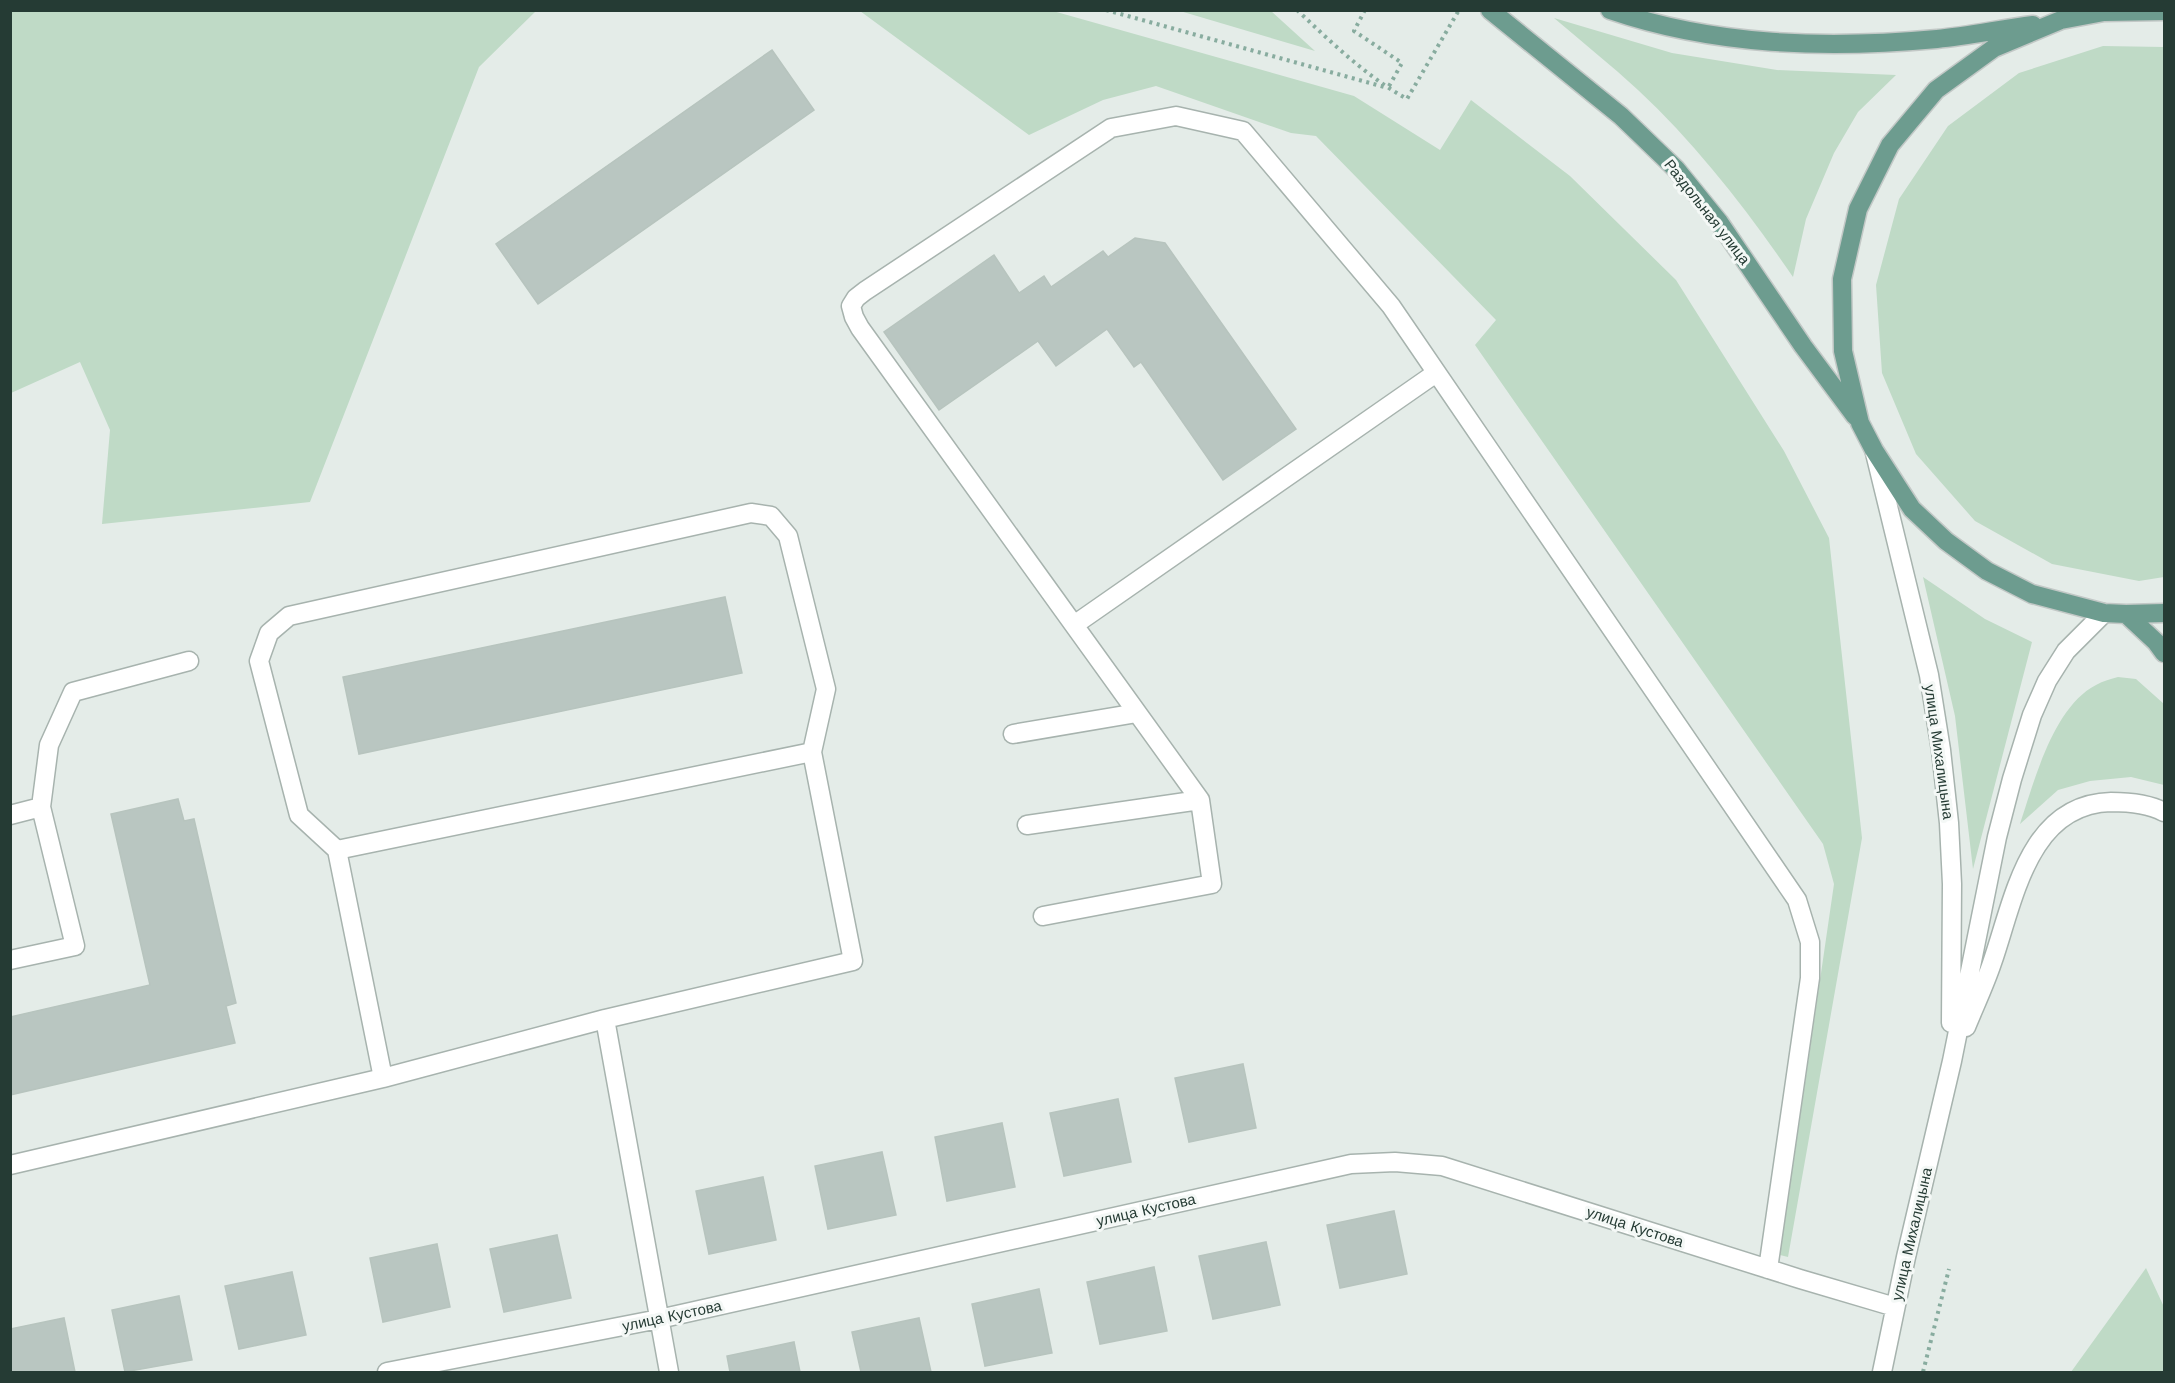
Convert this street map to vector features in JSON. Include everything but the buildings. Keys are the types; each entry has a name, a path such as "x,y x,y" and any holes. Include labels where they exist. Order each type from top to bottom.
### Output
{"main road":[{"name":"Раздольная улица","path":"1490,10 1621,116 1676,170 1719,222 1797,339 1860,423"},
{"path":"1610,10 1638,20 1688,32 1781,43 1938,39 2105,11 2164,11"},
{"path":"2061,20 1995,48 1936,90 1890,145 1858,209 1842,279 1843,351 1860,423 1874,450 1912,509 1946,541 1987,571 2032,594 2104,613 2126,615 2164,613"},
{"path":"2126,615 2156,642 2164,653"}],"street":[{"path":"1043,916 1212,884 1200,800 860,328 851,306 856,298 865,291 1111,128 1176,116 1243,131 1391,306 1797,900 1810,942 1810,978 1768,1269"},
{"path":"1074,625 1436,373"},
{"name":"улица Михалицына","path":"1874,450 1929,675 1941,750 1949,823 1952,884 1952,1061"},
{"path":"10,1165 383,1078 605,1019 853,961 812,752 826,689 788,536 771,516 751,513 289,616 269,633 259,661 299,815 337,850 383,1078"},
{"name":"улица Михалицына","path":"1882,1372 1952,1061 1997,837 2012,779 2032,715 2047,681 2066,651 2104,613"},
{"path":"10,960 75,946 41,807 49,745 73,692 189,661"},
{"path":"1013,734 1137,713"},
{"path":"337,850 812,752"},
{"path":"1027,825 1200,800"},
{"name":"улица Михалицына","path":"1952,1061 1992,964 2018,884 2037,843 2067,813 2099,802 2121,802 2157,808 2164,812"},
{"path":"10,814 41,807"},
{"path":"605,1019 669,1372"},
{"name":"улица Кустова","path":"387,1372 659,1319 1351,1164 1395,1162 1442,1166 1895,1307"}],"path":[{"path":"1106,10 1388,88"},
{"path":"1297,10 1346,56 1388,88 1407,99 1459,10"},
{"path":"1365,10 1354,31 1402,63 1388,88"},
{"path":"1923,1372 1950,1269"}],"green space":[{"path":"11,10 536,11 479,67 310,502 102,524 110,430 80,362 11,393"},
{"path":"860,11 1053,11 1354,96 1440,150 1471,100 1570,176 1676,280 1784,451 1829,538 1862,838 1788,1257 1780,1255 1834,884 1823,844 1475,345 1496,320 1316,136 1291,133 1156,86 1103,100 1029,135"},
{"path":"1180,11 1271,11 1315,51"},
{"path":"1554,18 1672,53 1777,70 1896,75 1858,112 1834,153 1806,219 1793,277 1758,227 1681,133 1628,81"},
{"path":"2103,46 2164,47 2164,577 2139,581 2052,564 1975,521 1916,454 1882,373 1876,285 1899,199 1948,126 2019,73"},
{"path":"1923,577 1985,619 2032,642 1973,869 1955,716"},
{"path":"2118,677 2136,679 2164,704 2164,785 2131,777 2090,781 2058,790 2020,824 2047,747 2068,710 2096,685"},
{"path":"2146,1268 2164,1307 2164,1372 2071,1372"}]}
